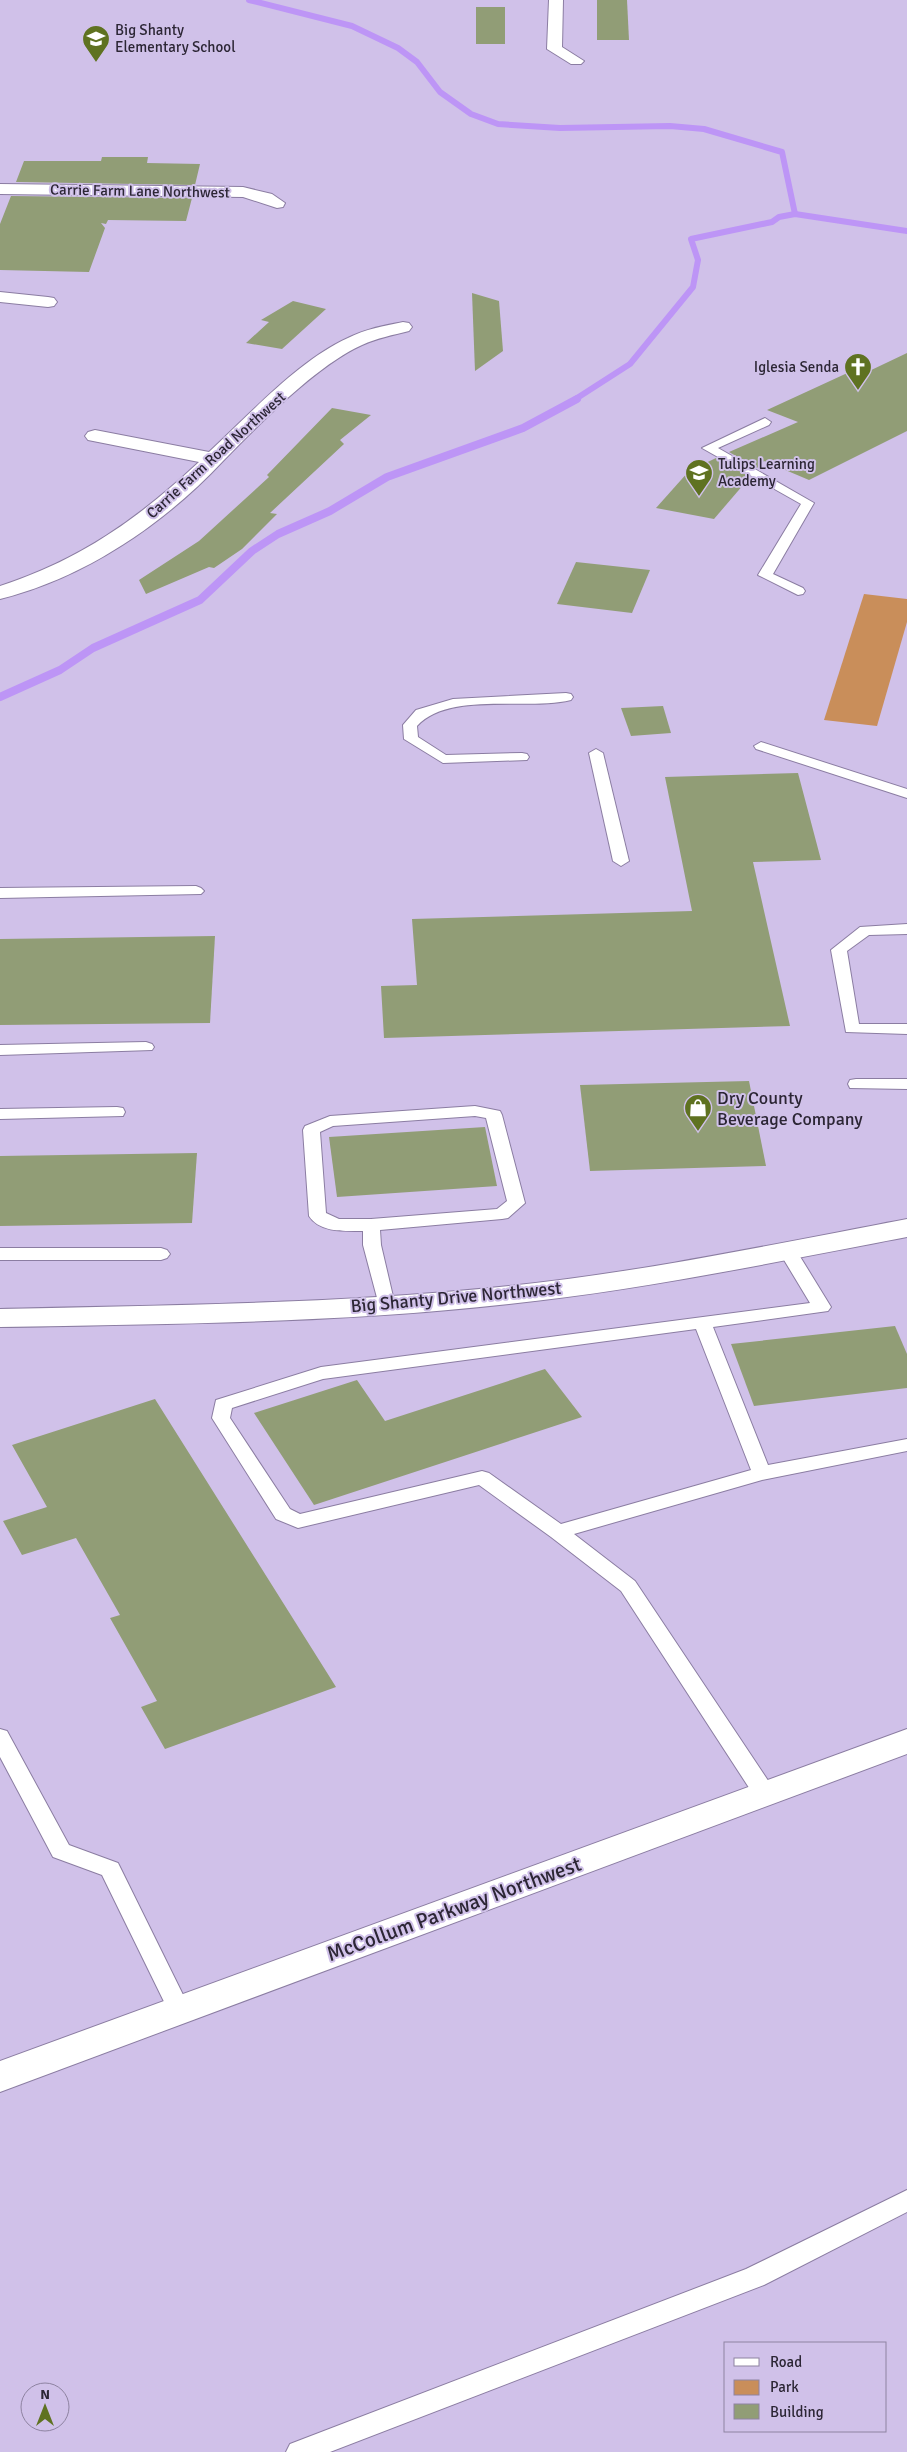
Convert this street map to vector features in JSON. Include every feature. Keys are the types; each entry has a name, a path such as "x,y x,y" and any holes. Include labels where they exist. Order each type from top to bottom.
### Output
{"street":[{"path":"556,0 554,49 576,61"},
{"name":"Carrie Farm Lane Northwest","path":"0,189 243,192 277,203"},
{"path":"0,297 48,302"},
{"name":"Carrie Farm Road Northwest","path":"0,593 68,566 120,538 160,508 215,459 274,402 337,350 364,337 403,327"},
{"path":"95,436 215,459"},
{"name":"Big Shanty Drive Northwest","path":"0,1318 224,1314 507,1295 605,1283 696,1268 907,1228"},
{"name":"McCollum Parkway Northwest","path":"0,2077 907,1741"}],"lane":[{"path":"765,422 708,448 808,503 792,526 780,554 765,575 798,591"},
{"path":"522,757 443,759 411,740 410,725 421,714 453,703 566,697"},
{"path":"761,746 907,794"},
{"path":"596,753 621,861"},
{"path":"0,893 196,891"},
{"path":"907,930 866,930 839,950 852,1029 907,1029"},
{"path":"0,1050 146,1047"},
{"path":"856,1084 907,1084"},
{"path":"475,1110 494,1115 516,1203 502,1214 371,1225 336,1225 318,1216 311,1130 330,1121 475,1110"},
{"path":"0,1114 117,1112"},
{"path":"371,1225 372,1245 386,1304"},
{"path":"765,1794 628,1586 558,1532 482,1478 298,1520 283,1514 221,1418 223,1404 321,1372 822,1307 787,1250"},
{"path":"0,1254 161,1254"},
{"path":"702,1322 762,1473"},
{"path":"558,1532 762,1473 907,1445"},
{"path":"0,1738 61,1851 110,1869 180,2011"},
{"path":"299,2452 755,2277 907,2200"}],"green space":[{"path":"864,594 907,599 907,622 877,726 824,720"}],"building":[{"path":"597,0 627,0 629,40 597,40"},
{"path":"476,7 505,7 505,44 476,44"},
{"path":"102,157 148,157 147,163 200,164 195,185 16,182 24,161 101,161"},
{"path":"11,196 192,198 186,221 108,220 106,224 101,223 105,228 89,272 0,270 0,224"},
{"path":"472,293 499,301 503,351 475,371"},
{"path":"293,301 326,309 282,349 246,343 269,322 261,320"},
{"name":"Iglesia Senda","path":"907,353 907,431 809,480 764,461 757,468 729,452 798,422 767,410 856,369 865,373"},
{"path":"332,408 371,415 340,440 344,444 270,513 277,514 242,549 214,568 209,567 146,594 139,580 199,541 269,477 267,475"},
{"name":"Tulips Learning Academy","path":"716,458 750,477 714,519 656,508 689,471"},
{"path":"576,562 650,570 632,613 557,604"},
{"path":"663,706 671,733 631,736 621,708"},
{"path":"798,773 821,860 753,862 790,1026 384,1038 381,986 417,985 412,919 692,911 665,777"},
{"path":"215,936 210,1023 0,1025 0,939"},
{"path":"749,1081 766,1166 590,1171 580,1085"},
{"path":"485,1127 497,1186 337,1197 329,1137"},
{"path":"197,1153 192,1223 0,1226 0,1156"},
{"path":"895,1326 907,1354 907,1388 754,1406 731,1344"},
{"path":"545,1369 582,1417 314,1505 254,1413 357,1380 385,1421"},
{"path":"155,1399 336,1687 165,1749 141,1707 157,1701 110,1618 120,1615 76,1538 22,1555 3,1521 47,1507 12,1445"}],"waterway":[{"path":"249,0 352,26 398,48 417,62 440,92 471,114 498,124 560,128 670,126 704,129 782,152 795,214"},
{"path":"574,400 630,364 693,287 698,260 691,239 772,222 779,217 795,214"},
{"path":"795,214 907,231"},
{"path":"0,697 60,670 93,648 200,600 252,551 278,534 330,511 387,477 523,428 577,399"}],"place":[{"name":"Big Shanty Elementary School","path":"96,63"},
{"name":"Iglesia Senda","path":"858,391"},
{"name":"Tulips Learning Academy","path":"699,497"},
{"name":"Dry County Beverage Company","path":"698,1132"}]}
